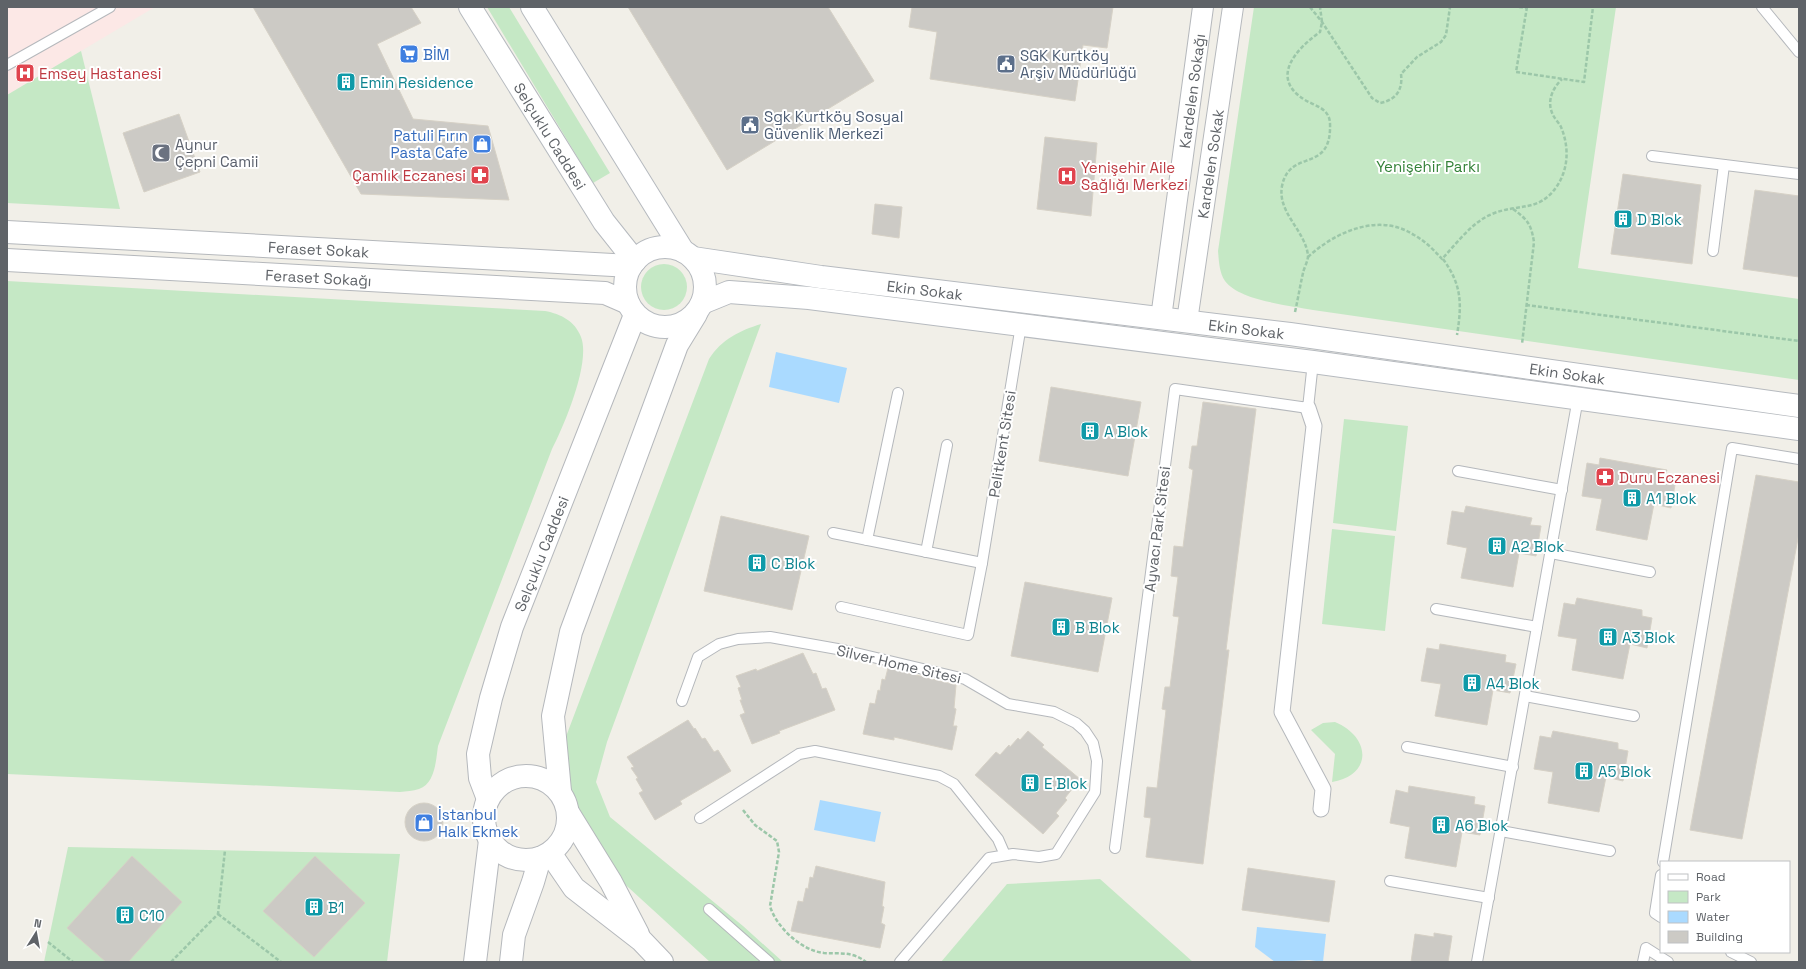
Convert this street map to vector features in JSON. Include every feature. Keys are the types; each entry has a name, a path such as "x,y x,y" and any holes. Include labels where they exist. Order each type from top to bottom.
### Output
{"main road":[{"name":"Selçuklu Caddesi","path":"470,7 604,222 633,264"},
{"path":"532,7 688,255 701,268 705,279 706,292 699,309 678,345 571,632 553,716 560,791 569,814 612,882 641,940"},
{"name":"Feraset Sokak","path":"7,232 633,264"},
{"path":"688,255 672,247 660,247 648,250 633,264 626,278 625,290 632,309 646,323 659,327 672,327 685,322 699,309"},
{"name":"Ekin Sokak","path":"688,255 821,277 1290,334 1799,406"},
{"name":"Feraset Sokağı","path":"7,260 604,293 632,309"},
{"name":"Ekin Sokak","path":"699,309 729,292 753,293 1313,362 1799,429"},
{"name":"Selçuklu Caddesi","path":"488,800 480,778 478,754 491,698 512,628 632,309"},
{"path":"1161,318 1173,344"},
{"path":"1173,344 1188,321"},
{"path":"560,791 547,781 534,776 520,776 507,780 496,788 488,800 484,813 484,827 490,840 496,848 509,857 520,860 532,860 544,856 563,839 568,827 569,814"},
{"path":"475,962 490,840"},
{"path":"544,856 574,888 641,940 662,962"},
{"path":"511,962 514,935 544,856"}],"street":[{"name":"Kardelen Sokağı","path":"1161,318 1203,7"},
{"name":"Kardelen Sokak","path":"1188,321 1233,7"},
{"path":"1308,408 1314,426 1282,712 1323,788 1321,809"}],"lane":[{"path":"7,65 110,7"},
{"path":"1762,7 1799,52"},
{"path":"1652,156 1799,174"},
{"path":"1713,251 1724,165"},
{"name":"Pelitkent Sitesi","path":"841,607 968,636 982,563 1021,325"},
{"path":"1308,408 1313,362"},
{"name":"Ayvacı Park Sitesi","path":"1116,848 1175,389 1308,408"},
{"path":"867,540 898,393"},
{"path":"1478,962 1578,398"},
{"path":"926,552 947,445"},
{"path":"1663,861 1732,448 1799,459"},
{"path":"1458,471 1562,490"},
{"path":"833,533 982,563"},
{"path":"1551,553 1650,572"},
{"path":"1436,609 1537,628"},
{"name":"Silver Home Sitesi","path":"682,701 698,658 719,644 738,639 770,637 843,650 965,679 1008,704 1054,712 1076,723 1085,731 1093,743 1097,762 1095,792 1056,854 1039,857 1013,854 989,858 900,962"},
{"path":"1525,696 1634,716"},
{"path":"1407,747 1512,767"},
{"path":"700,818 799,754 808,752 822,752 939,776 954,784 998,839 1005,855"},
{"path":"1501,831 1610,851"},
{"path":"1390,880 1489,898"},
{"path":"1660,881 1655,913 1660,916"},
{"path":"709,909 768,962"},
{"path":"1643,962 1646,948 1668,962"},
{"path":"1733,953 1751,962"}],"path":[{"path":"1310,7 1322,22 1372,98 1380,103 1390,101 1398,94 1402,83 1401,74 1417,57 1441,42 1446,35 1450,7"},
{"path":"1290,334 1308,257 1305,246 1282,201 1281,188 1285,175 1292,167 1302,161 1320,155 1326,146 1330,123 1328,114 1319,106 1305,100 1293,91 1288,79 1287,68 1295,54 1309,39 1320,32 1322,22 1320,7"},
{"path":"1519,7 1527,8 1516,72 1584,82 1593,7"},
{"path":"1442,259 1480,222 1493,214 1535,205 1546,199 1558,185 1568,156 1560,126 1552,114 1551,100 1552,89 1562,79"},
{"path":"1513,209 1525,218 1532,227 1534,242 1520,367"},
{"path":"1308,257 1321,245 1342,233 1361,227 1382,226 1397,228 1413,234 1442,259 1453,273 1460,296 1461,311 1454,357"},
{"path":"1526,305 1799,341"},
{"path":"733,797 755,825 777,841 779,852 770,906 788,934 798,944 817,952 851,954 866,962"},
{"path":"171,962 218,914 225,850"},
{"path":"218,914 281,962"},
{"path":"48,942 73,962"}],"shaded area":[{"name":"Emsey Hastanesi","path":"7,7 155,7 7,95"}],"green space":[{"path":"487,7 509,7 610,173 593,183"},
{"name":"Yenişehir Parkı","path":"1254,7 1616,7 1578,268 1799,299 1799,380 1313,310 1253,298 1232,288 1225,281 1222,274 1218,251"},
{"path":"81,51 120,209 7,203 7,95"},
{"path":"660,264 668,264 677,268 683,274 687,287 683,300 677,306 668,310 660,310 651,306 645,300 641,291 641,283 645,274 651,268"},
{"path":"7,281 545,311 562,316 575,327 581,337 583,348 582,362 575,394 552,449 438,746 432,777 424,786 417,790 400,792 7,774"},
{"path":"761,324 607,742 596,782 610,817 743,926 783,962 710,962 594,856 563,814 556,790 559,755 709,359 725,341 738,333"},
{"path":"1344,419 1408,426 1396,531 1333,523"},
{"path":"1332,529 1395,536 1385,631 1322,624"},
{"path":"1335,722 1347,729 1355,737 1361,746 1362,755 1360,764 1355,772 1345,778 1332,782 1335,754 1311,730 1323,723"},
{"path":"68,847 400,854 387,962 44,962"},
{"path":"1100,879 1193,962 941,962 1007,884"}],"water":[{"path":"776,352 847,368 839,403 769,387"},
{"path":"820,800 881,812 875,842 814,830"},
{"path":"1257,927 1326,934 1323,962 1309,960 1275,962 1255,947"}],"building":[{"name":"Emin Residence","path":"253,7 411,7 421,23 377,44 413,119 488,126 509,200 361,194"},
{"name":"Sgk Kurtköy Sosyal Güvenlik Merkezi","path":"628,7 828,7 874,81 727,170"},
{"name":"SGK Kurtköy Arşiv Müdürlüğü","path":"912,7 1113,7 1107,48 1083,45 1075,101 930,79 937,32 909,27"},
{"name":"Aynur Çepni Camii","path":"179,114 200,172 144,192 123,133"},
{"name":"Yenişehir Aile Sağlığı Merkezi","path":"1045,137 1097,143 1091,216 1037,209"},
{"name":"D Blok","path":"1623,174 1701,185 1692,264 1611,254"},
{"path":"1755,190 1799,196 1799,277 1743,269"},
{"path":"875,204 902,207 899,238 872,234"},
{"name":"A Blok","path":"1051,387 1141,402 1128,476 1039,461"},
{"path":"1203,402 1256,409 1226,650 1229,650 1203,864 1146,857 1151,818 1144,817 1147,787 1157,788 1166,710 1162,709 1165,687 1170,687 1179,617 1173,616 1178,577 1171,576 1174,546 1183,547 1193,470 1189,468 1192,446 1197,446"},
{"name":"A1 Blok","path":"1600,458 1667,470 1665,476 1676,479 1671,508 1654,504 1647,540 1596,530 1602,499 1582,496 1587,463 1599,465"},
{"path":"1756,475 1799,482 1799,533 1742,839 1690,830"},
{"name":"A2 Blok","path":"1466,506 1532,518 1530,525 1541,526 1536,556 1519,553 1513,587 1461,578 1467,548 1447,544 1452,511 1464,513"},
{"name":"C Blok","path":"721,516 809,536 792,610 704,591"},
{"name":"B Blok","path":"1025,582 1112,598 1098,672 1011,656"},
{"name":"A3 Blok","path":"1577,598 1642,610 1642,616 1652,618 1647,648 1630,644 1623,679 1572,670 1577,639 1558,636 1564,603 1575,605"},
{"name":"A4 Blok","path":"1440,644 1506,655 1505,662 1516,664 1510,693 1493,690 1487,725 1435,716 1441,684 1421,681 1427,648 1439,650"},
{"path":"803,653 813,674 816,673 822,689 826,688 835,710 779,731 780,733 752,744 740,715 745,713 740,700 742,700 738,688 741,687 736,676 756,669 757,671"},
{"path":"888,668 956,685 954,708 956,709 953,726 957,726 952,750 894,737 894,740 863,734 870,703 875,704 878,690 880,691 882,679 885,680"},
{"path":"688,720 702,739 705,738 714,752 718,750 731,771 680,801 682,804 655,820 639,793 643,791 636,779 638,778 631,768 634,767 627,757"},
{"name":"E Blok","path":"1028,731 1044,745 1042,747 1080,779 1065,798 1067,800 1056,813 1059,816 1043,834 975,775 996,752 1000,755 1009,745 1010,747 1018,738 1020,740"},
{"name":"A5 Blok","path":"1553,731 1618,743 1618,749 1628,751 1623,781 1606,777 1599,812 1548,803 1553,772 1534,769 1540,736 1551,738"},
{"name":"A6 Blok","path":"1409,786 1475,797 1474,804 1485,806 1480,835 1462,832 1456,867 1405,858 1410,827 1390,823 1396,790 1408,793"},
{"name":"İstanbul Halk Ekmek","path":"420,803 428,803 435,806 440,811 443,822 440,833 435,838 428,841 420,841 413,838 408,833 405,826 405,818 408,811 413,806"},
{"name":"C10","path":"132,856 182,902 128,962 106,962 67,928"},
{"name":"B1","path":"315,856 365,903 314,957 263,911"},
{"path":"816,866 885,882 882,906 884,907 881,923 885,925 880,948 791,931 798,901 803,902 806,888 808,889 810,877 813,878"},
{"path":"1248,868 1335,881 1329,922 1242,910"},
{"path":"1434,933 1452,936 1448,962 1411,962 1415,934 1434,937"}],"place":[{"name":"BİM","path":"409,54"},
{"name":"SGK Kurtköy Arşiv Müdürlüğü","path":"1006,64"},
{"name":"Emsey Hastanesi","path":"25,73"},
{"name":"Emin Residence","path":"346,82"},
{"name":"Sgk Kurtköy Sosyal Güvenlik Merkezi","path":"750,125"},
{"name":"Patuli Fırın Pasta Cafe","path":"482,144"},
{"name":"Aynur Çepni Camii","path":"161,153"},
{"name":"Çamlık Eczanesi","path":"480,175"},
{"name":"Yenişehir Aile Sağlığı Merkezi","path":"1067,176"},
{"name":"D Blok","path":"1623,219"},
{"name":"A Blok","path":"1090,431"},
{"name":"Duru Eczanesi","path":"1605,477"},
{"name":"A1 Blok","path":"1632,498"},
{"name":"A2 Blok","path":"1497,546"},
{"name":"C Blok","path":"757,563"},
{"name":"B Blok","path":"1061,627"},
{"name":"A3 Blok","path":"1608,637"},
{"name":"A4 Blok","path":"1472,683"},
{"name":"A5 Blok","path":"1584,771"},
{"name":"E Blok","path":"1030,783"},
{"name":"İstanbul Halk Ekmek","path":"424,823"},
{"name":"A6 Blok","path":"1441,825"},
{"name":"B1","path":"314,907"},
{"name":"C10","path":"125,915"}]}
